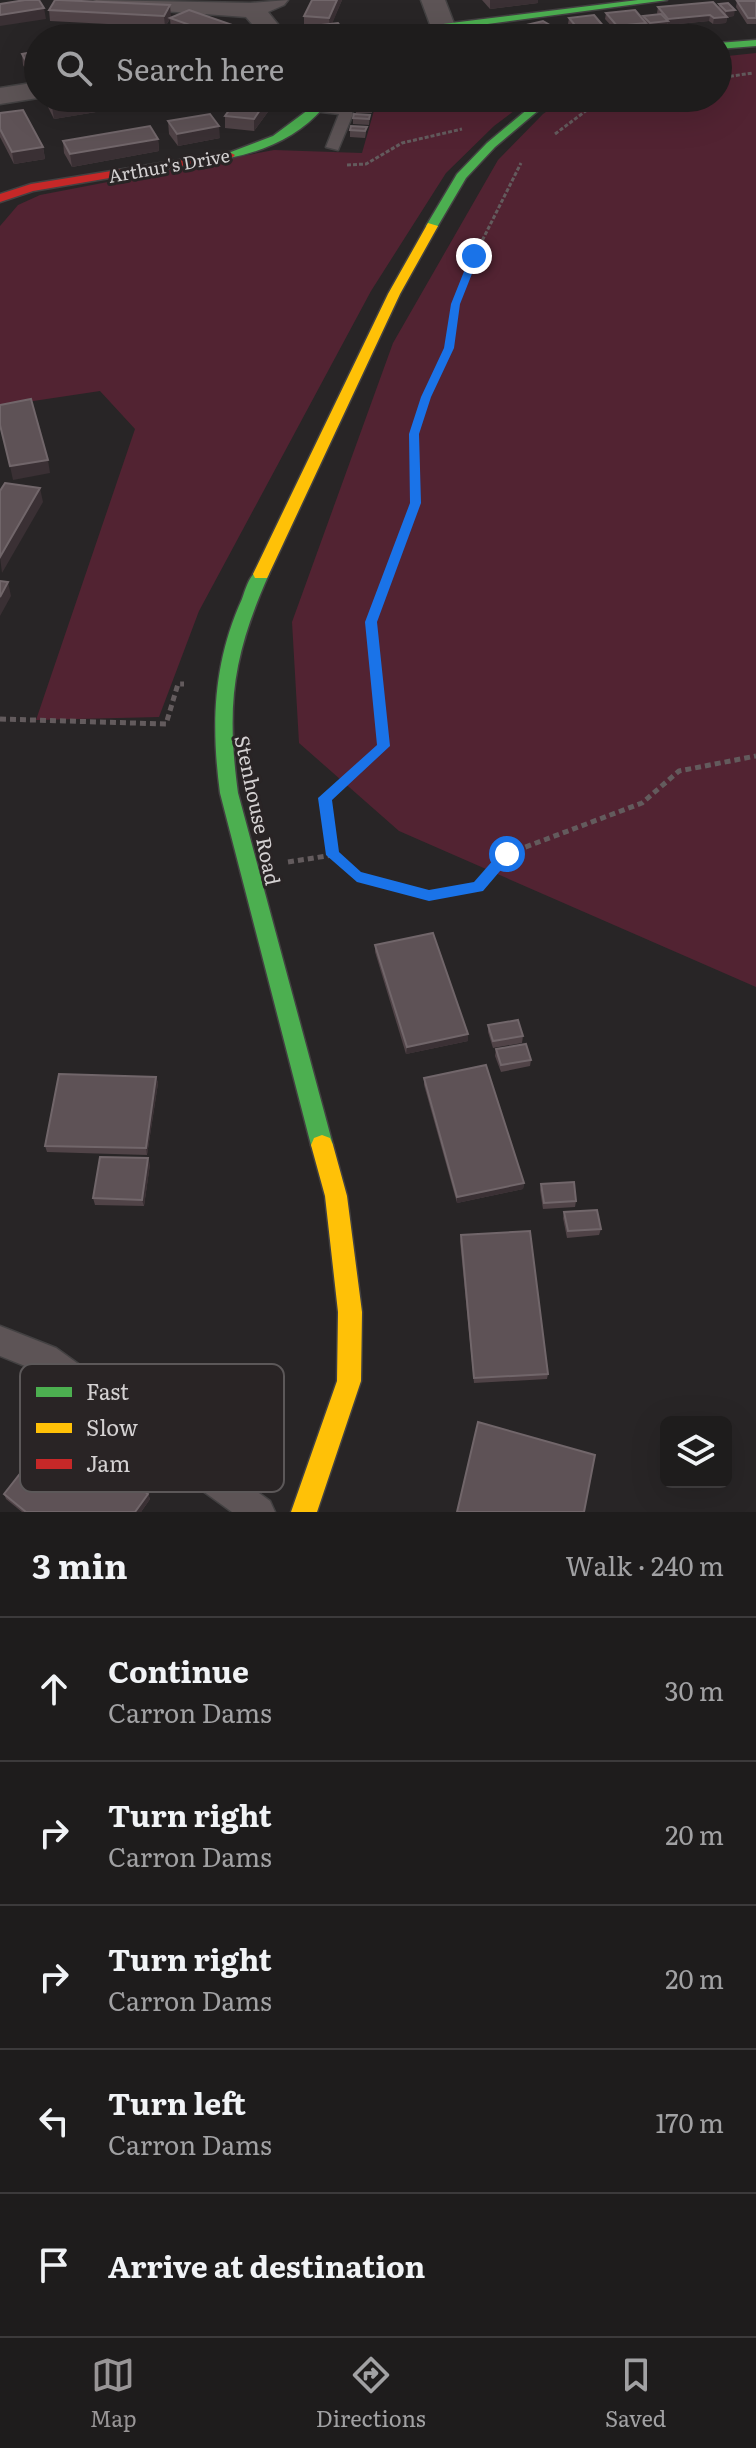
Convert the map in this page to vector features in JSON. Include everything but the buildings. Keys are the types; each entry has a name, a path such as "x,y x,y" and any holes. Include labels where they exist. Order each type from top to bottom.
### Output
{"street":[{"path":"107,0 264,5 271,24"},
{"path":"433,0 444,24"},
{"path":"501,24 662,0"},
{"path":"732,45 756,43"},
{"path":"0,96 24,92"},
{"name":"Arthur's Drive","path":"1,195 244,152 275,141 300,126 310,112"},
{"name":"Stenhouse Road","path":"304,1512 349,1381 350,1312 336,1196 229,793 219,730 221,686 230,645 255,586 394,294 461,176 491,145 531,112"}],"lane":[{"path":"333,147 345,112"},
{"path":"0,1341 52,1364"},
{"path":"231,1492 259,1512"}],"path":[{"path":"732,76 756,72"},
{"path":"546,138 569,126 586,112"},
{"path":"528,154 515,171 474,256 455,304 449,348 426,397 414,434 415,503 371,622 383,746 325,798 333,855 357,876 429,896 478,887 507,854 642,803 679,771 756,756"},
{"path":"0,719 166,724"},
{"path":"248,868 333,855"}],"shaded area":[{"path":"756,53 756,987 399,831 299,743 292,622 393,343 498,160 546,112 732,112 732,56"},
{"path":"374,112 512,112 446,173 371,291 199,611 159,717 36,720 135,429 100,391 0,406 0,226 18,205 40,195 274,150 362,153"}],"traffic: fast":[{"path":"467,24 662,0"},
{"path":"732,45 756,43"},
{"path":"229,155 266,144 313,112"},
{"path":"432,226 461,176 491,145 531,112"},
{"path":"261,574 238,630 225,680 225,761 229,793 322,1145"}],"traffic: slow":[{"path":"261,574 394,294 432,226"},
{"path":"304,1512 349,1381 350,1312 336,1196 322,1145"}],"traffic: jam":[{"path":"0,198 31,188 229,155"}],"route":[{"path":"474,256 455,304 449,348 426,397 414,434 415,503 371,622 383,746 325,798 333,855 357,876 429,896 478,887 507,854"}]}
